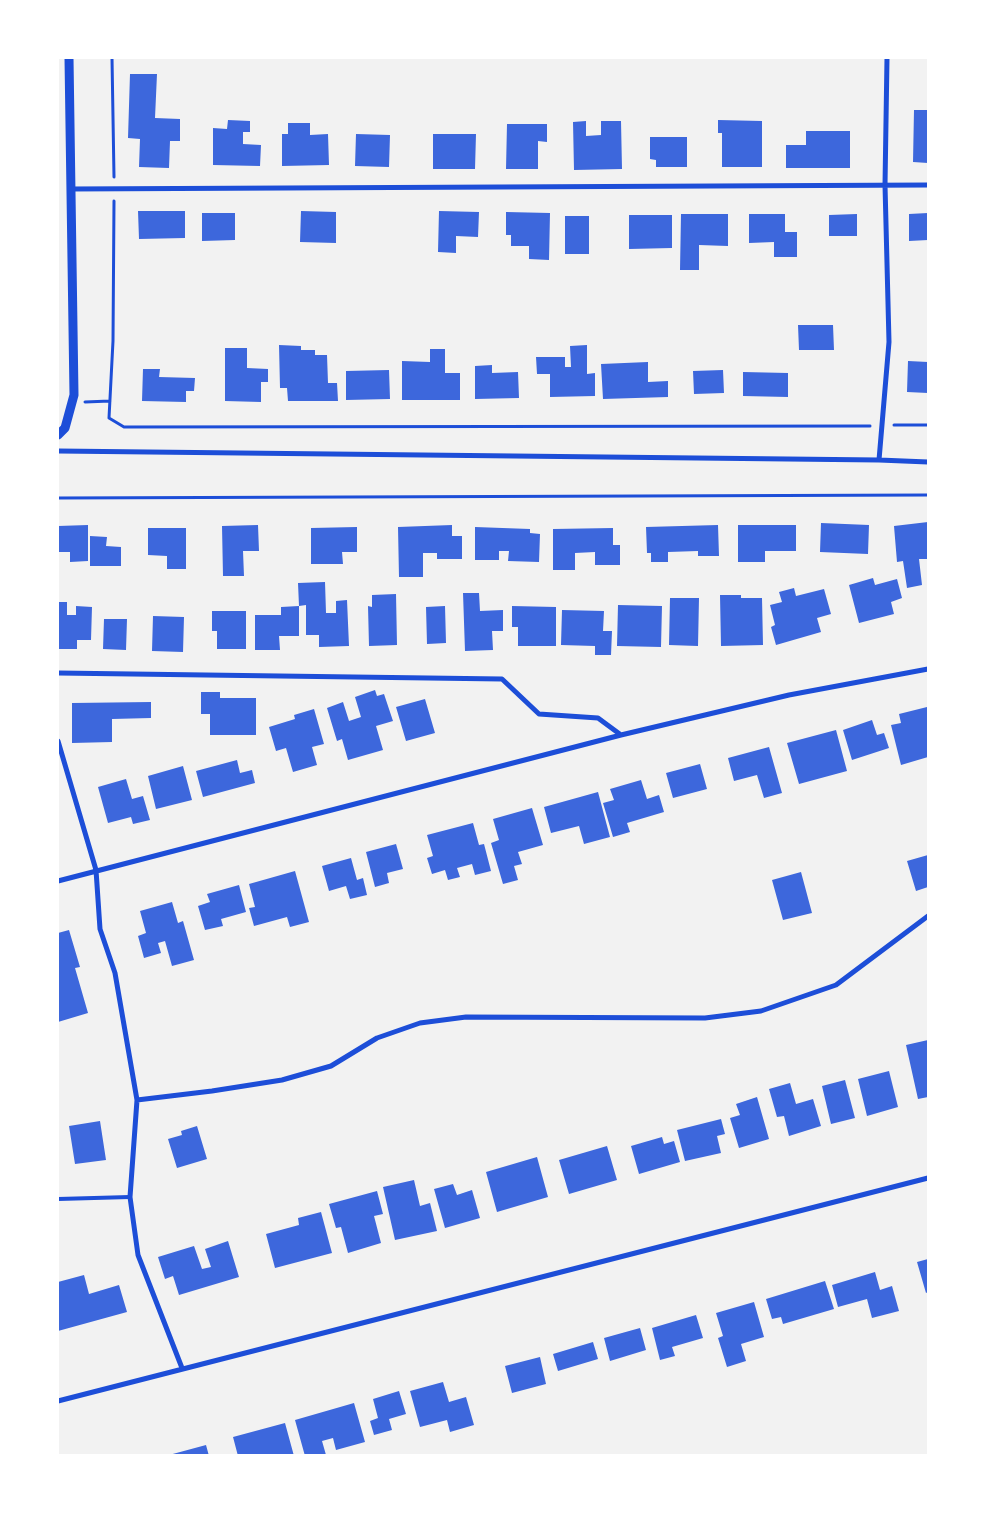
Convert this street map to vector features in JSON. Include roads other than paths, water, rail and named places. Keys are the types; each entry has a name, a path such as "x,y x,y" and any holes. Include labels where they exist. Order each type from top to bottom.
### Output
{"street":[{"path":"58,435 65,428 74,395 69,58"},
{"path":"879,460 890,342 885,185 887,58"},
{"path":"70,189 928,185"},
{"path":"58,451 928,462"},
{"path":"58,881 621,735 789,695 928,669"},
{"path":"58,673 502,678 539,714 598,718 621,735"},
{"path":"58,741 96,870 100,929 115,973 137,1100 130,1198 138,1255 182,1368"},
{"path":"137,1100 282,1080 331,1066 377,1038 420,1023 466,1017 705,1018 761,1011 836,985 928,916"},
{"path":"58,1401 928,1178"}],"lane":[{"path":"58,1199 130,1198"}]}
